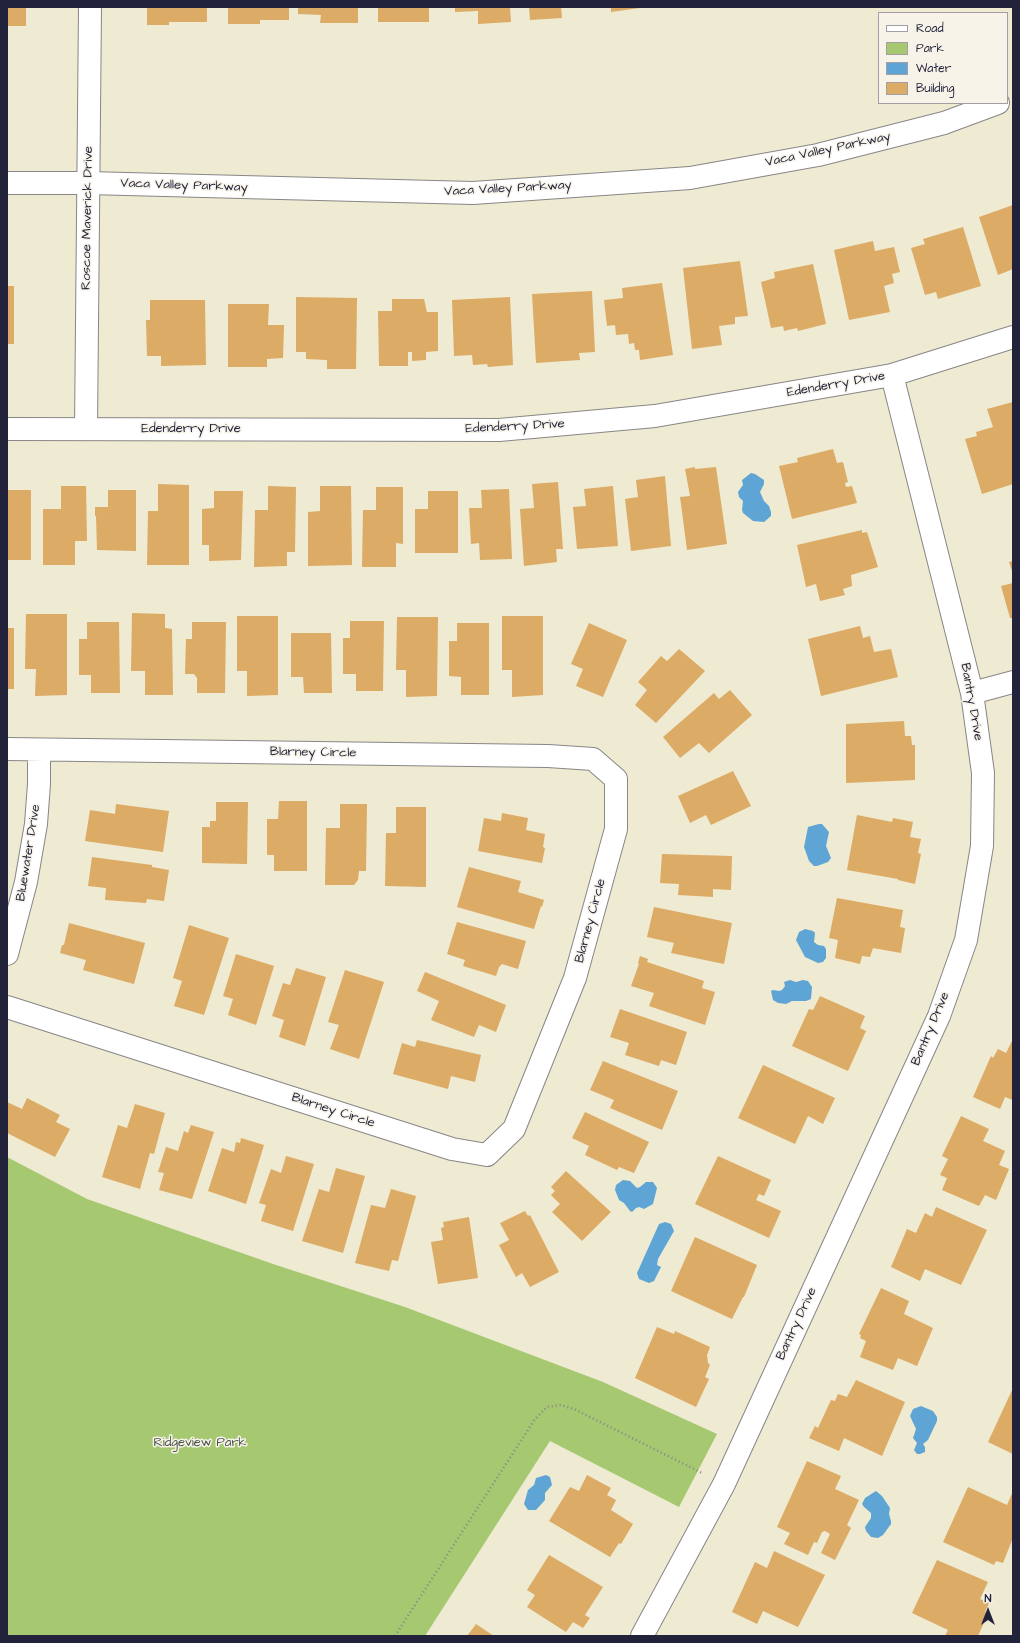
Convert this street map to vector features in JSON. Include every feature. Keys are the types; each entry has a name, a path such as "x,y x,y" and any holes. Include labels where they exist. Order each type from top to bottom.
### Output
{"street":[{"name":"Roscoe Maverick Drive","path":"86,429 90,7"},
{"name":"Vaca Valley Parkway","path":"7,183 473,193 690,178 818,156 944,123 995,104"},
{"name":"Edenderry Drive","path":"7,429 499,430 654,416 892,375 1013,337"},
{"name":"Bantry Drive","path":"642,1636 724,1484 939,1016 966,940 982,846 983,773 972,693 892,375"},
{"path":"972,693 1013,682"},
{"name":"Blarney Circle","path":"7,750 548,756 593,759 616,779 616,829 575,978 514,1129 487,1155 452,1149 7,1007"},
{"name":"Bluewater Drive","path":"7,954 26,882 36,824 39,784 39,750"}],"path":[{"path":"395,1636 535,1419 547,1407 561,1405 574,1409 724,1484"}],"green space":[{"name":"Ridgeview Park","path":"7,1157 87,1199 276,1265 405,1307 603,1382 717,1434 679,1507 550,1441 425,1636 7,1636"}],"water":[{"path":"751,473 764,480 764,484 760,492 764,501 769,506 771,516 764,522 753,521 743,513 742,510 743,501 739,497 738,492 743,485 742,480"},
{"path":"822,824 829,832 826,846 831,858 828,862 814,866 809,861 804,847 808,827"},
{"path":"805,929 813,931 815,933 814,942 818,945 824,946 826,949 826,958 823,962 818,963 805,957 796,940 799,932"},
{"path":"790,980 796,982 803,980 808,981 812,987 811,999 806,1001 792,1001 786,1004 778,1003 773,1000 771,991 782,990 785,986 784,982"},
{"path":"623,1180 630,1181 637,1188 646,1182 653,1182 657,1188 653,1204 644,1209 639,1207 632,1212 630,1211 624,1203 619,1200 615,1190 616,1185"},
{"path":"665,1222 671,1224 674,1231 658,1259 657,1265 661,1267 654,1281 649,1283 639,1279 637,1273 659,1224"},
{"path":"921,1406 933,1411 937,1417 937,1421 928,1440 923,1444 925,1447 925,1452 917,1454 914,1450 917,1443 913,1438 916,1429 910,1416 913,1409"},
{"path":"546,1475 550,1477 552,1485 545,1493 545,1500 536,1510 528,1510 524,1504 528,1490 534,1485 536,1478"},
{"path":"876,1491 882,1496 890,1508 889,1514 891,1521 891,1524 883,1535 878,1538 871,1537 866,1531 865,1527 871,1518 871,1513 862,1504 865,1498"}],"building":[{"path":"7,7 26,7 26,26 7,26"},
{"path":"147,7 207,7 207,22 169,22 169,25 147,25"},
{"path":"228,7 289,7 289,20 260,20 260,24 228,24"},
{"path":"298,7 358,7 358,23 320,23 321,15 298,14"},
{"path":"378,7 429,7 429,22 378,22"},
{"path":"455,7 510,7 511,22 478,24 478,11 455,12"},
{"path":"529,7 561,7 562,18 530,20"},
{"path":"611,7 640,7 640,8 611,12"},
{"path":"1013,205 1013,269 998,275 979,217"},
{"path":"963,227 981,286 938,299 936,292 925,295 911,248 925,244 923,239"},
{"path":"873,241 875,251 894,247 900,272 892,274 894,283 884,286 890,312 849,320 834,250"},
{"path":"740,261 748,316 735,317 735,324 719,326 722,345 692,349 683,268"},
{"path":"813,264 826,324 798,331 797,328 784,331 783,326 771,328 761,282 775,278 774,272"},
{"path":"662,283 673,355 640,360 639,350 635,350 634,343 629,344 628,334 616,335 615,325 607,326 604,300 623,298 622,288"},
{"path":"7,286 14,286 14,344 7,344"},
{"path":"592,291 595,352 579,353 580,360 536,363 532,294"},
{"path":"296,297 357,298 356,369 327,369 327,360 306,359 306,352 296,352"},
{"path":"510,297 513,365 488,367 487,364 473,365 472,355 454,356 452,300"},
{"path":"392,299 424,299 427,312 438,312 438,351 426,352 426,360 412,361 412,352 408,352 408,366 379,366 378,311 392,311"},
{"path":"150,300 205,300 206,365 161,366 161,356 147,356 146,320 150,320"},
{"path":"228,304 269,304 268,325 284,325 283,358 267,359 267,367 228,367"},
{"path":"1013,402 1013,484 982,494 965,439 977,436 976,432 993,427 987,409"},
{"path":"833,449 837,463 843,462 848,482 845,483 846,487 852,486 857,503 792,519 779,466 798,462 797,458"},
{"path":"695,467 695,469 716,467 727,544 687,550 680,497 690,496 685,469"},
{"path":"665,476 671,546 631,551 625,499 638,497 636,480"},
{"path":"558,482 563,549 556,549 557,562 524,566 520,509 534,508 532,484"},
{"path":"158,484 189,485 189,565 147,565 148,511 158,511"},
{"path":"61,486 86,486 87,541 75,541 75,565 43,565 43,509 61,509"},
{"path":"268,486 296,487 295,552 287,552 287,566 254,567 255,510 268,510"},
{"path":"320,486 351,486 352,565 308,566 308,512 320,511"},
{"path":"613,486 618,546 577,549 573,507 586,506 584,489"},
{"path":"376,487 403,487 403,544 396,543 396,567 362,567 363,510 376,510"},
{"path":"509,489 512,559 480,560 479,543 471,544 469,508 482,508 481,490"},
{"path":"7,490 31,490 31,560 7,560"},
{"path":"108,490 136,490 136,551 97,550 95,507 108,507"},
{"path":"214,491 243,491 241,560 209,561 209,545 202,545 202,509 214,508"},
{"path":"428,491 458,491 458,553 415,553 415,509 428,509"},
{"path":"862,530 862,533 867,532 878,567 851,575 852,586 843,589 845,595 820,601 816,584 806,587 797,545"},
{"path":"1013,561 1013,574 1009,562"},
{"path":"1013,583 1013,618 1010,618 1001,586"},
{"path":"132,613 165,614 165,628 172,629 173,695 145,695 145,671 131,671"},
{"path":"26,614 67,614 67,695 35,696 36,669 25,669"},
{"path":"237,616 278,616 278,695 247,696 247,671 237,671"},
{"path":"502,616 543,616 543,695 512,697 512,670 502,670"},
{"path":"397,617 438,617 437,696 406,697 406,670 396,670"},
{"path":"350,621 384,621 383,691 356,691 356,674 343,674 343,638 350,638"},
{"path":"87,622 119,622 120,693 91,693 91,675 79,675 79,639 87,639"},
{"path":"192,622 226,622 225,693 197,693 197,678 194,674 185,674 186,639 192,639"},
{"path":"457,623 489,623 489,695 461,695 461,677 449,676 449,641 457,641"},
{"path":"589,623 627,640 603,697 576,686 583,669 571,664"},
{"path":"860,626 863,638 870,636 874,652 891,649 898,677 821,696 808,639"},
{"path":"7,628 14,628 14,689 7,689"},
{"path":"291,633 331,633 332,693 304,693 303,677 291,677"},
{"path":"679,649 705,671 656,723 635,705 647,690 638,682 661,656 667,661"},
{"path":"730,690 752,715 709,753 699,743 680,758 663,737 714,693 719,699"},
{"path":"904,721 905,736 911,736 912,745 915,745 915,780 846,783 846,724"},
{"path":"733,771 751,806 711,825 706,815 690,823 678,796"},
{"path":"279,801 307,801 307,871 274,871 274,855 267,855 267,819 278,819"},
{"path":"216,802 248,802 247,864 202,863 202,827 210,827 210,821 216,821"},
{"path":"116,804 169,811 163,852 85,841 90,810 115,814"},
{"path":"340,804 367,804 366,871 359,871 358,880 354,885 325,885 326,828 340,828"},
{"path":"396,807 426,807 426,887 385,886 386,833 396,833"},
{"path":"502,813 528,818 526,830 545,834 543,847 545,848 542,863 478,851 484,818 501,821"},
{"path":"857,815 892,822 893,818 913,822 910,837 921,839 918,853 921,854 915,884 898,879 847,870"},
{"path":"662,854 732,856 731,890 713,889 713,897 678,895 679,884 660,883"},
{"path":"92,857 152,865 152,867 169,870 164,901 147,899 146,903 105,900 106,888 88,886"},
{"path":"469,867 521,881 518,892 544,900 534,929 457,907"},
{"path":"837,898 903,910 900,927 905,928 901,953 873,948 870,957 862,956 860,964 835,958 838,940 829,938"},
{"path":"654,907 732,923 724,964 671,953 674,943 647,937"},
{"path":"457,922 526,941 518,969 502,964 499,967 496,976 463,966 465,960 447,954"},
{"path":"69,923 145,943 134,984 83,970 86,960 60,953 62,945 64,945"},
{"path":"189,925 229,938 204,1015 174,1006 182,981 173,978"},
{"path":"236,954 274,966 256,1025 228,1015 233,999 223,996"},
{"path":"640,956 648,959 647,962 704,981 702,988 715,992 705,1025 649,1006 654,993 631,986 639,964"},
{"path":"296,968 326,977 305,1046 279,1037 284,1020 272,1016 283,983 290,985"},
{"path":"345,970 384,982 359,1059 330,1049 339,1025 328,1022"},
{"path":"425,972 506,1005 496,1032 479,1025 474,1037 431,1020 439,1001 417,991"},
{"path":"820,996 865,1016 860,1028 866,1031 848,1071 792,1046 809,1009 813,1010"},
{"path":"620,1009 687,1032 676,1065 661,1060 659,1066 625,1055 629,1043 610,1037"},
{"path":"1013,1039 1013,1100 1005,1097 1000,1109 973,1097 991,1056 993,1058 998,1049 1006,1053"},
{"path":"417,1040 481,1055 475,1082 451,1076 448,1089 393,1074 402,1043 415,1047"},
{"path":"603,1061 678,1091 662,1130 610,1108 614,1100 590,1090"},
{"path":"763,1065 835,1098 823,1124 808,1116 795,1144 738,1118"},
{"path":"27,1098 60,1115 56,1122 70,1129 55,1157 7,1133 7,1102 22,1109"},
{"path":"135,1104 165,1113 154,1154 150,1153 140,1189 102,1177 118,1125 127,1128"},
{"path":"585,1112 649,1142 634,1173 619,1167 617,1170 585,1155 589,1146 572,1138"},
{"path":"961,1116 989,1129 983,1141 1005,1151 999,1165 1009,1169 996,1200 985,1195 979,1206 942,1190 947,1178 940,1175 948,1159 942,1156"},
{"path":"191,1125 214,1132 192,1199 159,1190 164,1173 158,1172 166,1147 178,1151 184,1131 188,1133"},
{"path":"241,1138 264,1145 246,1204 208,1191 222,1148 234,1152 236,1142 240,1143"},
{"path":"286,1156 314,1164 293,1231 261,1221 266,1205 259,1203 271,1169 281,1173"},
{"path":"718,1156 771,1180 764,1196 759,1194 756,1200 781,1211 769,1238 695,1204"},
{"path":"336,1168 365,1176 343,1253 302,1241 319,1189 329,1192"},
{"path":"566,1171 611,1212 582,1241 552,1212 560,1204 551,1195 555,1191 551,1187"},
{"path":"391,1189 416,1196 398,1261 392,1260 389,1271 355,1263 371,1205 385,1208"},
{"path":"936,1207 987,1230 961,1285 925,1269 920,1281 891,1267 907,1229 916,1233 925,1213 932,1217"},
{"path":"525,1211 528,1216 530,1215 559,1272 530,1287 522,1273 516,1277 499,1245 509,1240 500,1223"},
{"path":"469,1217 478,1278 438,1284 431,1242 443,1240 441,1228 444,1227 443,1222"},
{"path":"695,1237 757,1265 744,1297 732,1319 671,1291"},
{"path":"881,1288 909,1301 904,1314 933,1328 917,1366 898,1358 893,1370 860,1357 866,1341 860,1338 861,1335 859,1334"},
{"path":"657,1327 674,1334 675,1331 710,1347 707,1355 708,1363 710,1365 705,1377 709,1379 696,1407 635,1378"},
{"path":"856,1380 905,1402 882,1456 844,1438 839,1451 809,1438 815,1426 818,1428 831,1400 835,1401 838,1394 847,1397"},
{"path":"1013,1388 1013,1454 988,1442"},
{"path":"807,1461 841,1476 835,1489 859,1500 847,1525 851,1528 835,1560 821,1553 830,1534 825,1531 822,1532 817,1543 814,1542 808,1555 784,1544 790,1533 777,1527"},
{"path":"587,1475 611,1488 607,1495 616,1500 611,1510 633,1524 621,1544 619,1543 610,1557 549,1521 570,1487 579,1491"},
{"path":"968,1487 1007,1505 1013,1491 1013,1538 1003,1563 996,1561 994,1565 943,1542"},
{"path":"774,1551 825,1575 798,1627 763,1611 757,1624 732,1612 755,1562 767,1568"},
{"path":"549,1555 603,1587 585,1615 590,1618 583,1628 573,1622 566,1632 527,1607 535,1595 527,1590"},
{"path":"937,1560 988,1582 980,1599 989,1603 985,1612 988,1614 978,1636 945,1636 948,1630 912,1613"},
{"path":"476,1624 494,1636 467,1636"}]}
